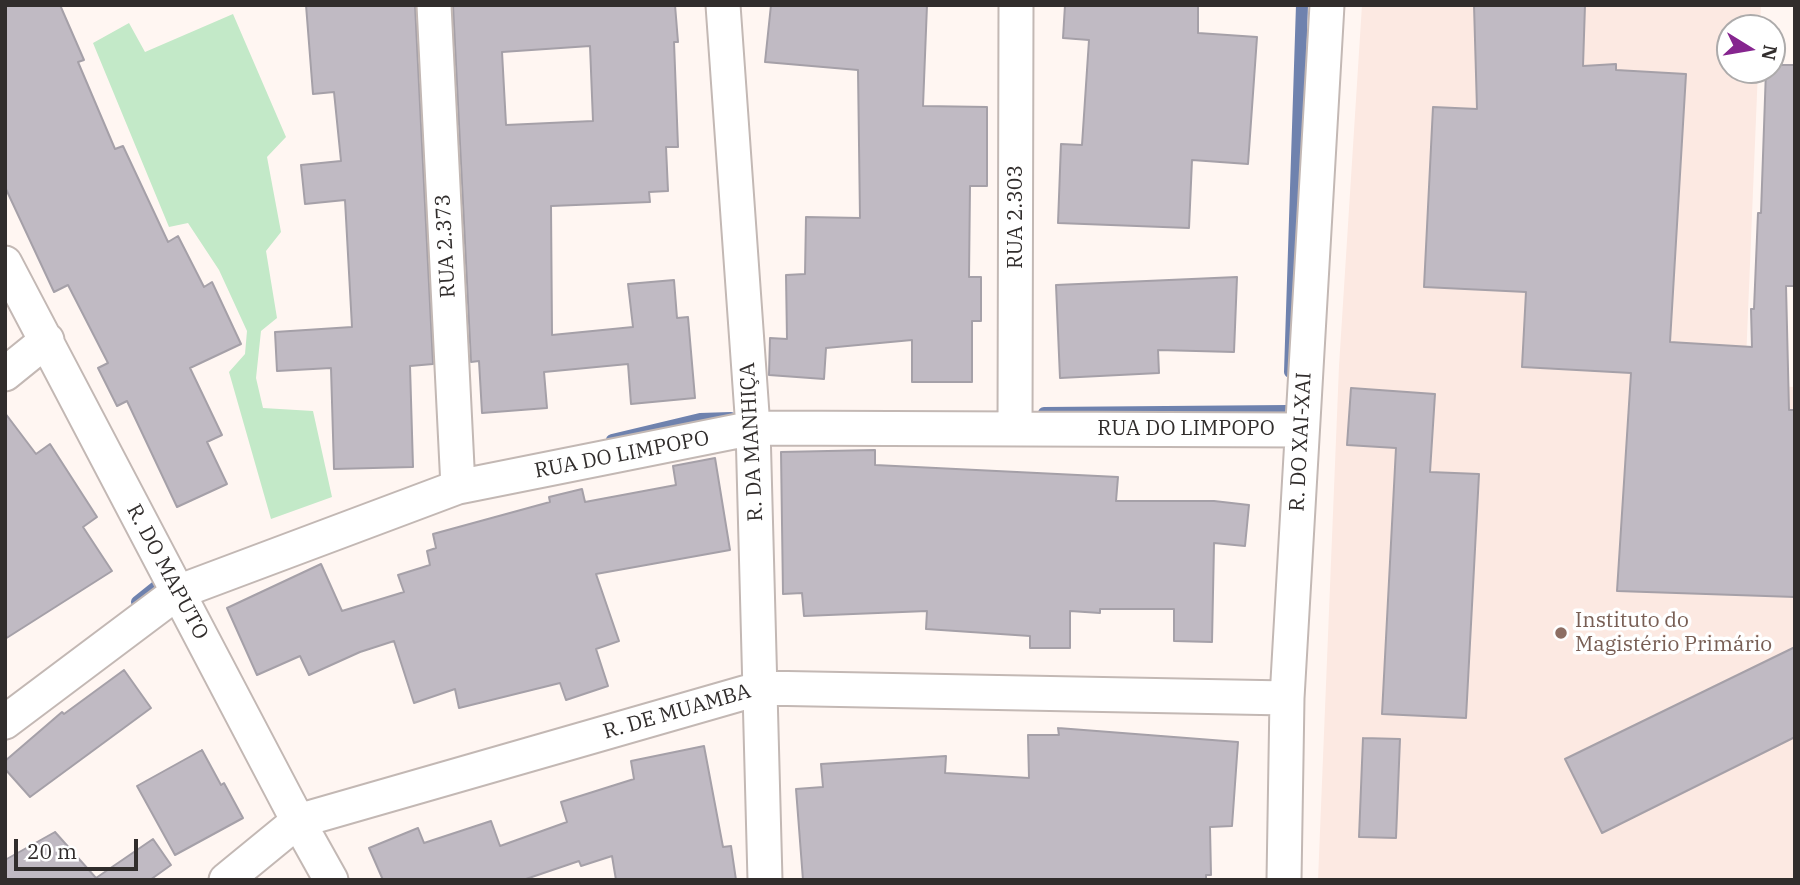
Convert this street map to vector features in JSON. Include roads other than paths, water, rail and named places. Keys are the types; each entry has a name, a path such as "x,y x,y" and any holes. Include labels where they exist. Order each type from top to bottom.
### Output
{"street":[{"name":"RUA 2.373","path":"434,5 458,488"},
{"name":"R. DA MANHIÇA","path":"723,5 753,428 765,880"},
{"name":"RUA 2.303","path":"1016,5 1016,429"},
{"name":"R. DO XAI-XAI","path":"1284,880 1287,698 1327,5"},
{"name":"R. DO MAPUTO","path":"5,263 331,880"},
{"path":"5,374 47,340"},
{"name":"RUA DO LIMPOPO","path":"5,722 177,592 458,488 753,428 1301,430"},
{"name":"R. DE MUAMBA","path":"226,880 298,821 761,688 1287,698"}],"waterway":[{"path":"1290,372 1302,5"},
{"path":"1044,413 1288,411"},
{"path":"612,440 700,419 731,418"},
{"path":"137,602 157,586 172,581"}],"place":[{"name":"Instituto do Magistério Primário","path":"1561,633"}]}
